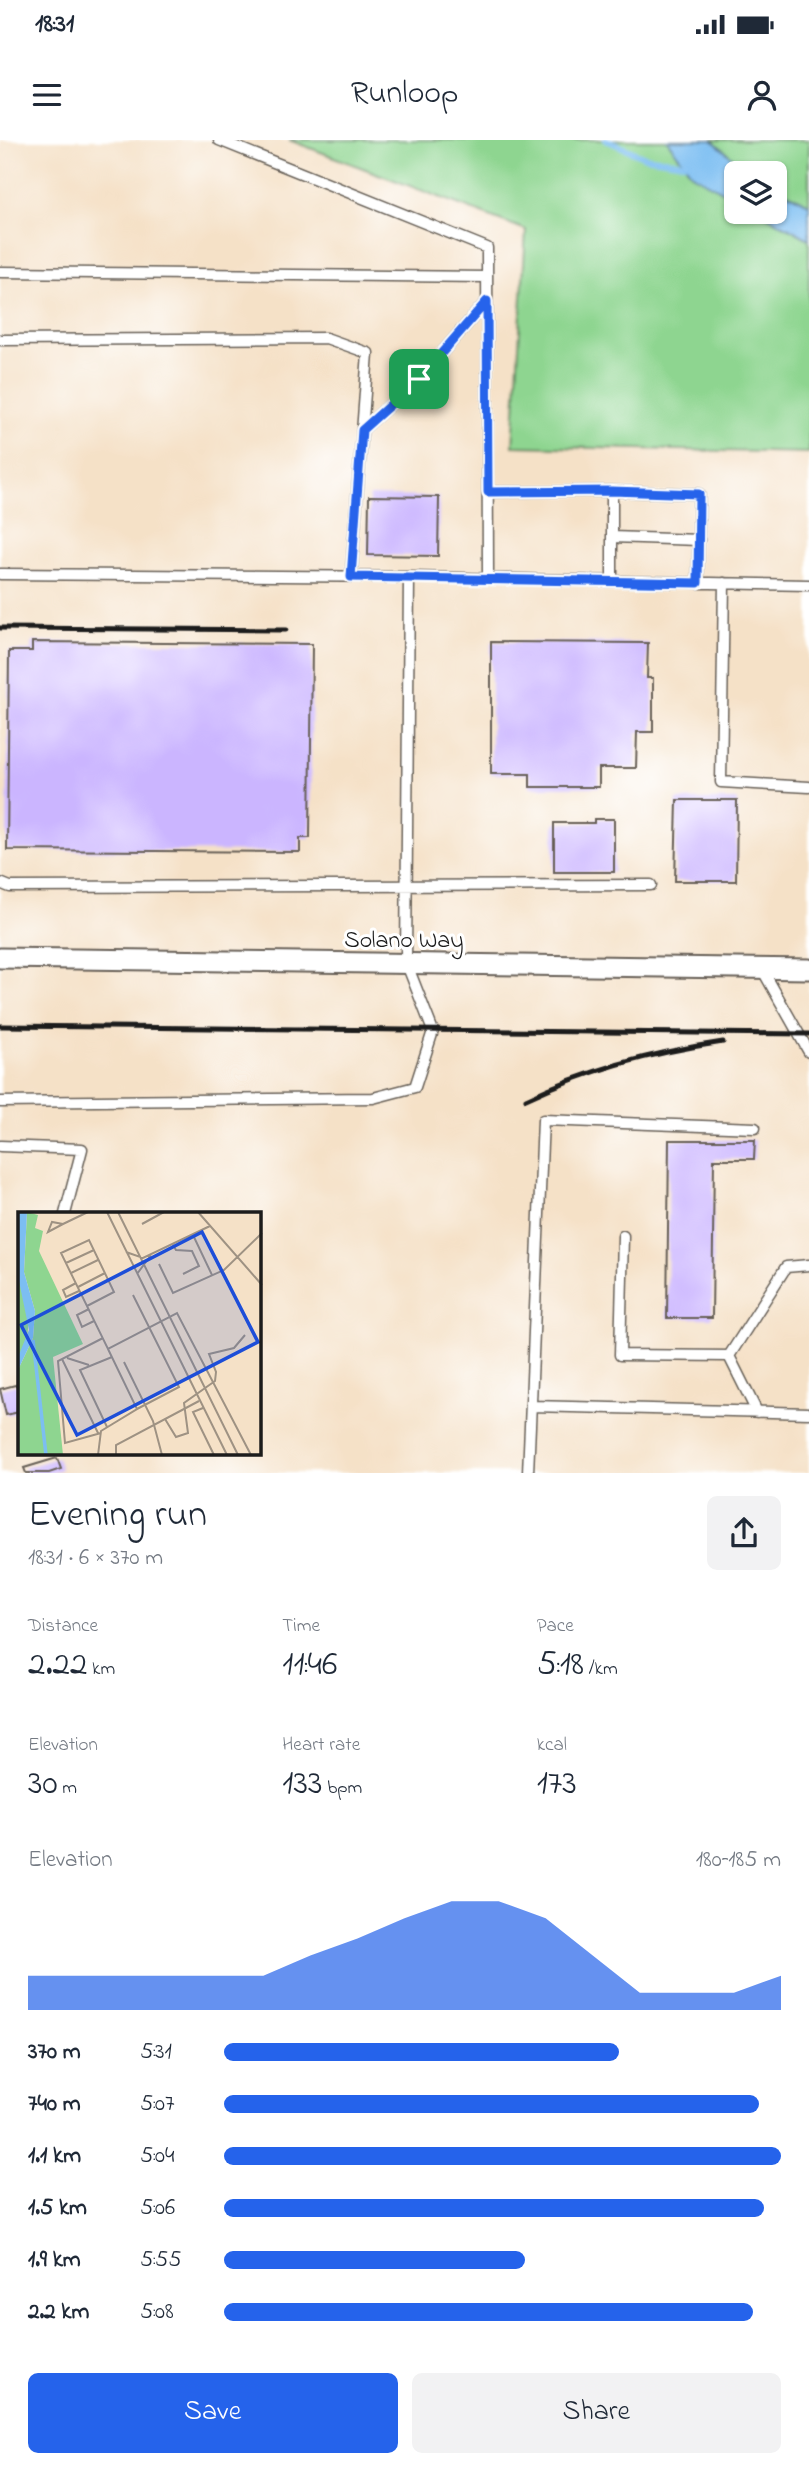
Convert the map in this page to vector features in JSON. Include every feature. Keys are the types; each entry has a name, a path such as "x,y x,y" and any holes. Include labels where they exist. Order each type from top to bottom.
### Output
{"street":[{"name":"Solano Way","path":"0,958 809,969"}],"lane":[{"path":"219,140 487,248 488,579"},
{"path":"0,271 487,277"},
{"path":"362,430 419,379 487,301"},
{"path":"0,340 326,338 368,353 351,577"},
{"path":"488,492 612,491 699,494 698,583"},
{"path":"612,491 612,581"},
{"path":"612,537 699,540"},
{"path":"0,573 809,585"},
{"path":"0,1102 373,1098 415,1087 433,1031 406,962 409,577"},
{"path":"724,583 721,782 809,787"},
{"path":"0,883 10,887 652,885"},
{"path":"762,969 809,1052"},
{"path":"528,1473 543,1120 755,1128"},
{"path":"0,1146 82,1149 66,1212"},
{"path":"623,1236 620,1355 729,1356"},
{"path":"729,1356 786,1267 809,1265"},
{"path":"729,1356 757,1412"},
{"path":"531,1406 809,1413"}],"green space":[{"path":"289,140 667,140 692,174 724,192 724,224 782,224 809,239 809,453 513,446 526,230"},
{"path":"712,140 809,140 809,204 787,193 787,161 736,161"}],"water":[{"path":"667,140 712,140 736,161 724,161 724,192 692,174"},
{"path":"787,193 809,204 809,239 782,224 787,224"}],"building":[{"path":"369,496 439,497 438,556 368,555"},
{"path":"32,642 312,644 310,838 300,838 300,852 7,850 9,651 32,651"},
{"path":"491,642 648,643 647,678 653,678 653,732 637,732 636,768 599,768 599,787 530,787 530,774 491,774"},
{"path":"677,800 737,800 736,881 675,881"},
{"path":"594,819 614,819 614,872 554,872 554,823 594,823"},
{"path":"669,1140 755,1140 754,1159 714,1159 712,1318 667,1318"},
{"path":"18,1384 18,1412 6,1415 0,1389"},
{"path":"57,1458 61,1469 49,1473 26,1473 24,1468"}],"waterway":[{"path":"606,140 645,157 684,163"}],"railway":[{"path":"0,628 286,630"},
{"path":"0,1026 809,1034"},
{"path":"526,1099 622,1063 723,1042"}],"route":[{"path":"487,301 488,492 612,491 699,494 698,583 351,577 362,430 419,379 487,301"}]}
